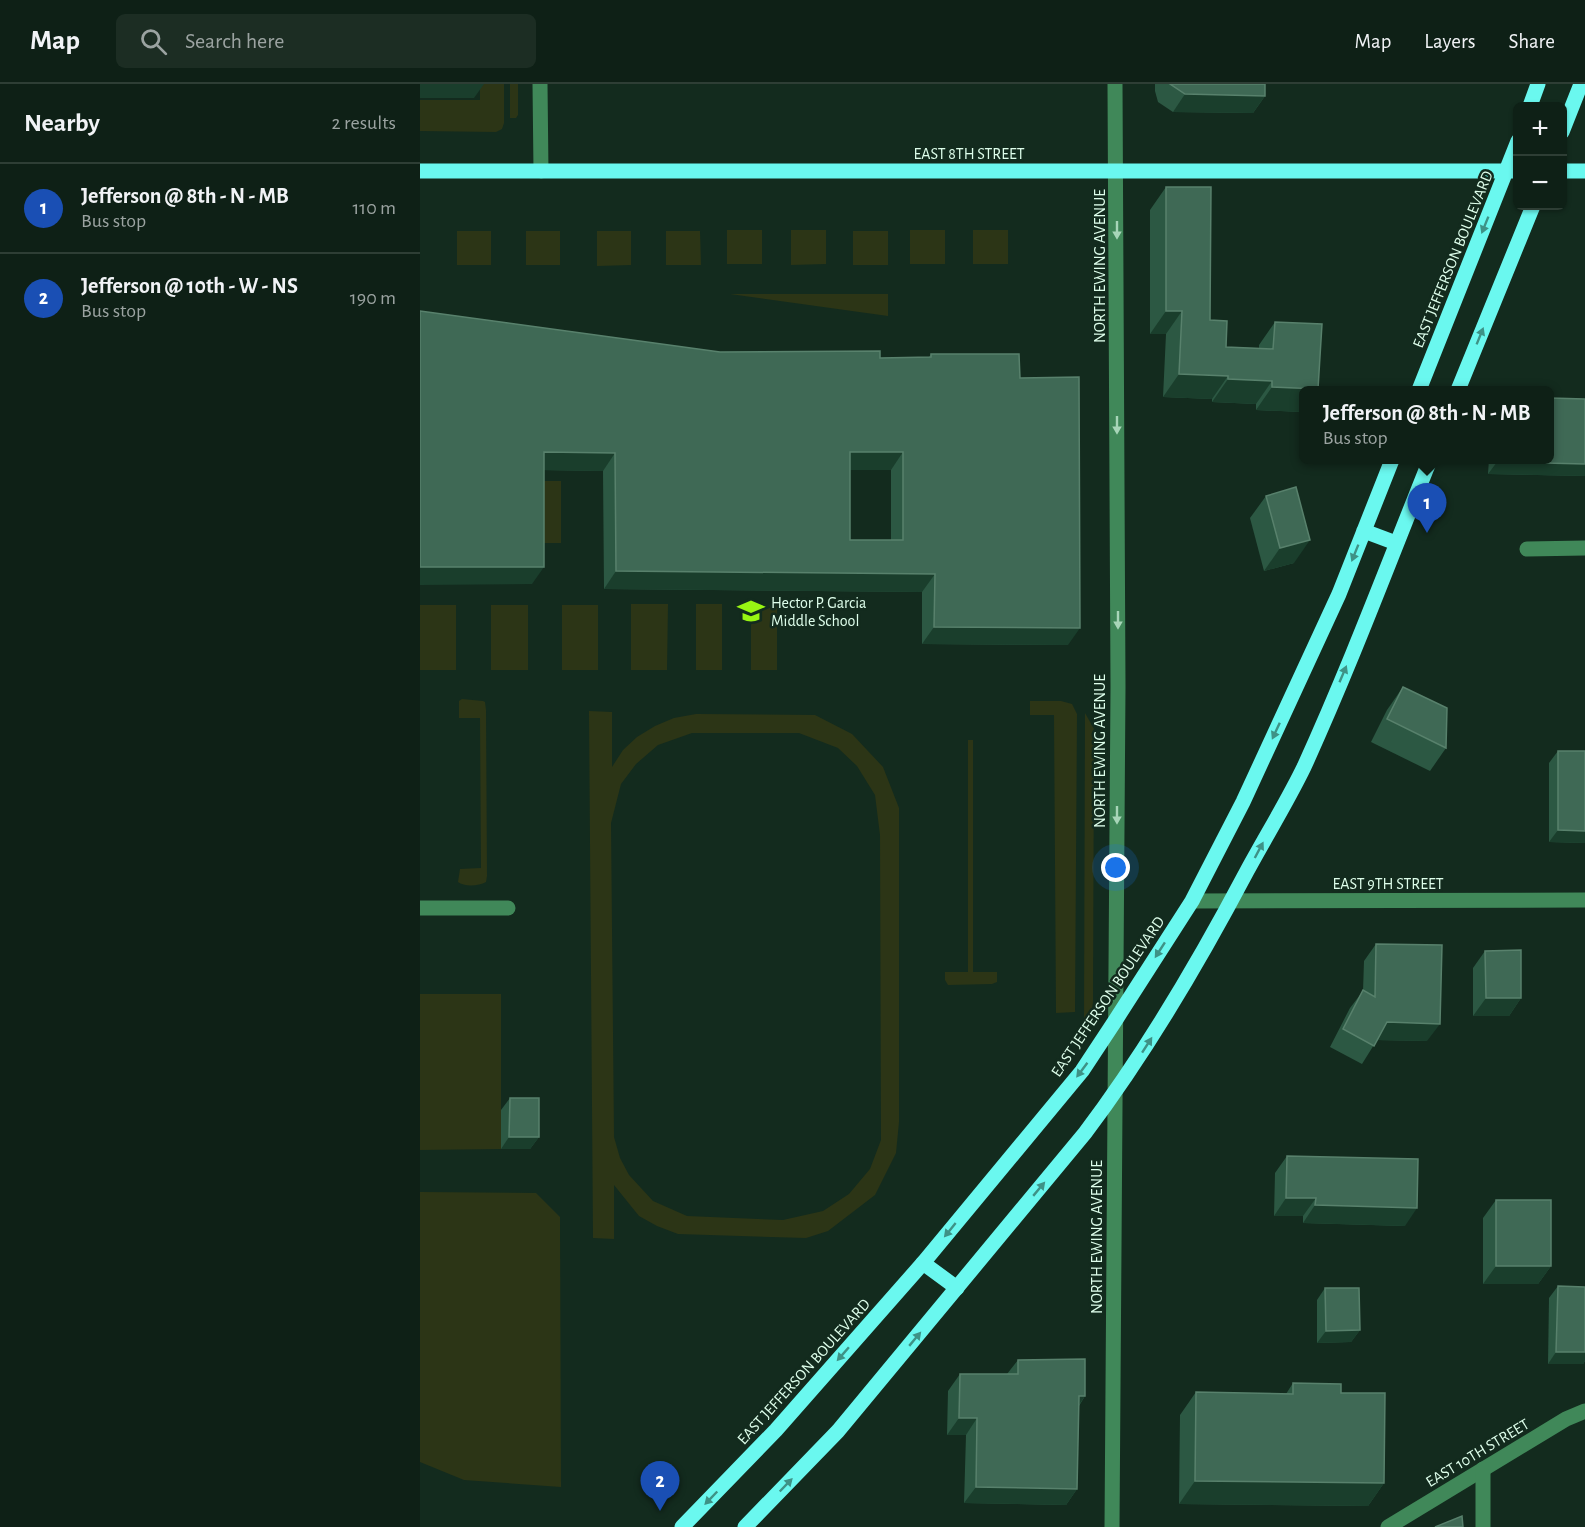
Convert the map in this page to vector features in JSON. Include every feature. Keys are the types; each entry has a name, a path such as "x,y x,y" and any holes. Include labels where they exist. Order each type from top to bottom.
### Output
{"main road":[{"path":"1531,102 1538,84"},
{"path":"1567,121 1581,84"},
{"name":"EAST JEFFERSON BOULEVARD","path":"1421,386 1512,171 1515,156"},
{"name":"EAST 8TH STREET","path":"420,171 1512,171"},
{"path":"1567,171 1585,171"},
{"path":"1460,386 1531,210"},
{"name":"EAST JEFFERSON BOULEVARD","path":"682,1527 776,1430 923,1263 1082,1071 1192,901 1243,802 1338,594 1390,464"},
{"path":"745,1527 838,1431 1085,1134 1115,1094 1178,997 1303,769 1363,628 1428,464"},
{"path":"1364,531 1396,543"},
{"path":"923,1263 957,1288"}],"street":[{"path":"540,84 541,171"},
{"name":"NORTH EWING AVENUE","path":"1113,1527 1118,687 1115,84"},
{"path":"1527,549 1585,548"},
{"name":"EAST 9TH STREET","path":"1192,901 1585,900"},
{"path":"420,908 508,908"},
{"name":"EAST 10TH STREET","path":"1388,1527 1566,1419 1585,1411"},
{"path":"1483,1469 1483,1527"}],"green space":[{"path":"480,84 504,84 502,129 496,132 420,131 420,100 480,100"},
{"path":"510,84 518,84 518,115 516,118 510,118"},
{"path":"727,230 762,230 762,264 727,264"},
{"path":"791,230 826,230 826,264 791,265"},
{"path":"910,230 945,230 945,264 910,264"},
{"path":"973,230 1008,230 1008,264 973,264"},
{"path":"457,231 491,231 491,265 457,265"},
{"path":"526,231 560,231 560,265 526,265"},
{"path":"597,231 631,231 631,265 597,266"},
{"path":"666,231 700,231 701,265 666,265"},
{"path":"853,231 888,231 888,265 853,265"},
{"path":"730,294 888,294 888,316"},
{"path":"532,481 561,481 561,543 532,543"},
{"path":"631,604 668,604 667,670 631,670"},
{"path":"696,604 722,604 722,670 696,670"},
{"path":"420,605 456,605 456,670 420,670"},
{"path":"491,605 528,605 528,670 491,670"},
{"path":"562,605 598,605 598,670 562,670"},
{"path":"751,605 777,605 777,670 751,670"},
{"path":"462,699 483,701 486,710 487,876 486,882 472,885 458,882 460,869 481,868 480,718 459,718 459,701"},
{"path":"1030,701 1061,701 1072,704 1077,714 1075,1012 1056,1013 1054,715 1030,715"},
{"path":"589,711 612,712 612,767 623,750 637,737 674,718 696,714 815,715 852,734 883,767 899,808 899,1122 896,1153 875,1195 828,1231 806,1238 678,1234 639,1216 614,1185 614,1239 593,1238","holes":["692,733 799,733 838,748 857,766 875,795 880,835 881,1140 870,1169 849,1194 823,1211 783,1220 687,1216 653,1201 629,1175 620,1158 614,1137 611,823 621,784 636,764 658,745"]},
{"path":"1085,713 1094,729 1093,1002 1091,1015 1084,1024"},
{"path":"968,740 973,740 973,972 997,972 997,982 948,985 945,972 968,972"},
{"path":"420,994 501,994 501,1149 420,1150"},
{"path":"420,1192 536,1193 560,1217 561,1487 464,1480 420,1462"}],"building":[{"path":"1170,84 1265,84 1265,96 1185,94"},
{"path":"1166,187 1211,187 1210,320 1227,321 1226,347 1273,349 1275,322 1322,324 1318,386 1272,387 1272,381 1179,374 1182,311 1166,311"},
{"path":"420,311 720,352 880,351 880,358 931,357 931,354 1019,354 1020,378 1079,377 1080,628 934,627 935,574 616,571 615,453 544,452 544,567 420,567","holes":["850,452 903,452 903,540 850,540"]},
{"path":"1554,398 1585,399 1585,464 1554,463"},
{"path":"1296,487 1310,540 1280,548 1266,496"},
{"path":"1403,687 1447,708 1446,748 1387,719"},
{"path":"1558,751 1585,751 1585,831 1558,830"},
{"path":"1376,944 1442,945 1440,1024 1387,1022 1374,1046 1343,1029 1363,990 1375,997"},
{"path":"1521,950 1521,998 1486,998 1485,951"},
{"path":"510,1098 539,1098 539,1137 509,1137"},
{"path":"1287,1156 1418,1159 1417,1208 1315,1205 1316,1198 1286,1198"},
{"path":"1496,1200 1551,1200 1551,1266 1496,1266"},
{"path":"1558,1286 1585,1287 1585,1352 1556,1352"},
{"path":"1325,1288 1359,1288 1360,1330 1326,1331"},
{"path":"1085,1359 1085,1396 1079,1396 1077,1489 976,1487 977,1418 959,1418 960,1374 1018,1374 1018,1360"},
{"path":"1293,1383 1341,1384 1341,1393 1385,1393 1384,1483 1195,1481 1196,1392 1293,1394"},
{"path":"1462,1516 1463,1527 1435,1527"}],"place":[{"name":"Jefferson @ 8th - N - MB","path":"1427,533"},
{"name":"Hector P. Garcia Middle School","path":"751,611"},
{"name":"Jefferson @ 10th - W - NS","path":"660,1511"}]}
